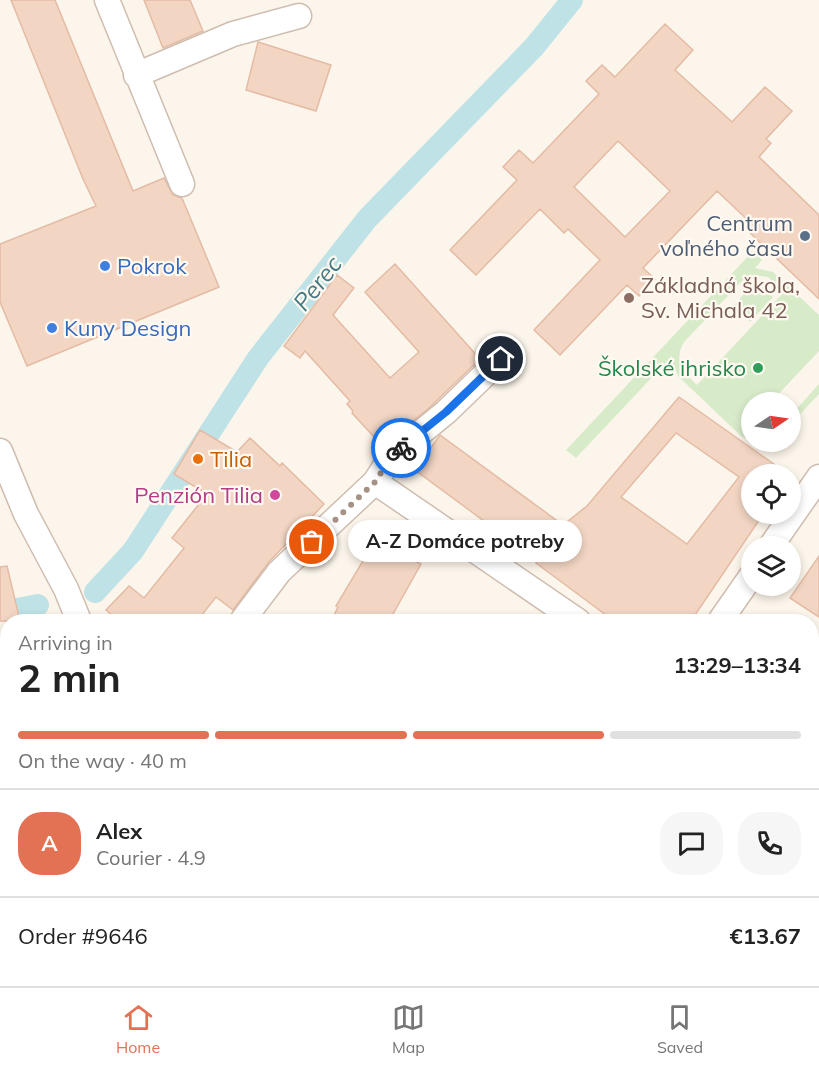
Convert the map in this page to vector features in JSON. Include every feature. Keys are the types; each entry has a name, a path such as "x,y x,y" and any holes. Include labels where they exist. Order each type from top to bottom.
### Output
{"street":[{"path":"107,0 136,75 183,184"},
{"path":"136,75 233,34 299,16"},
{"path":"247,614 279,572 375,482 391,457 446,412 501,359"},
{"path":"0,451 8,490 26,514 66,589 76,614"},
{"path":"778,536 819,477"},
{"path":"375,482 568,614"},
{"path":"725,614 741,591"}],"green space":[{"name":"Školské ihrisko","path":"753,251 762,260 755,268 773,272 819,315 819,351 780,392 741,392 741,425 721,407 741,425 741,436 679,377 673,366 672,356 576,458 566,450","holes":["754,275 768,277 796,302 784,292 697,385 681,366 679,355 684,342 743,280"]},
{"path":"756,281 773,297 750,322 733,306"},
{"path":"819,384 819,394 801,413 801,404"}],"building":[{"name":"Pokrok","path":"11,0 55,0 133,191 164,178 173,195 182,198 219,287 27,366 0,302 0,244 96,206"},
{"path":"144,0 190,0 203,31 163,48"},
{"path":"665,24 693,50 675,70 732,122 765,87 792,111 766,139 771,143 759,157 819,215 819,299 748,231 753,225 717,191 643,268 655,279 639,296 627,285 560,355 534,330 600,260 568,229 564,233 540,209 476,275 450,250 517,180 503,167 519,150 533,163 599,94 586,81 602,65 615,77","holes":["618,141 670,191 625,237 574,187"]},
{"path":"258,42 331,65 316,111 246,90"},
{"path":"395,264 480,359 428,409 401,430 399,429 383,444 352,413 353,411 347,404 350,401 305,351 300,358 284,346 337,275 354,288 333,315 390,378 419,352 365,292"},
{"path":"679,397 741,441 741,452 757,452 774,464 741,464 741,524 757,524 748,536 741,536 741,547 696,614 605,614 536,563 538,561 415,470 440,435 563,525 587,506","holes":["676,433 739,477 687,544 621,497"]},
{"path":"200,430 237,452 250,438 280,466 282,463 324,504 268,563 233,610 216,597 203,614 111,614 106,610 129,586 144,598 184,548 172,538 207,494 174,474"},
{"path":"376,539 421,564 393,614 334,614 338,607 336,606"},
{"path":"819,556 819,614 814,614 790,598 801,596 801,582"},
{"path":"7,566 18,614 0,614 0,567"}],"waterway":[{"name":"Perec","path":"95,592 133,551 258,358 367,219 534,47 572,0"},
{"name":"Perec","path":"17,609 38,605"}],"way so far":[{"path":"312,542 375,482 391,457 401,448"}],"place":[{"name":"Centrum voľného času","path":"805,236"},
{"name":"Pokrok","path":"105,266"},
{"name":"Základná škola, Sv. Michala 42","path":"629,298"},
{"name":"Kuny Design","path":"52,328"},
{"name":"Školské ihrisko","path":"758,368"},
{"name":"Tilia","path":"198,459"},
{"name":"Penzión Tilia","path":"275,495"},
{"name":"A-Z Domáce potreby","path":"312,542"}],"route":[{"path":"401,448 446,412 501,359"}]}
